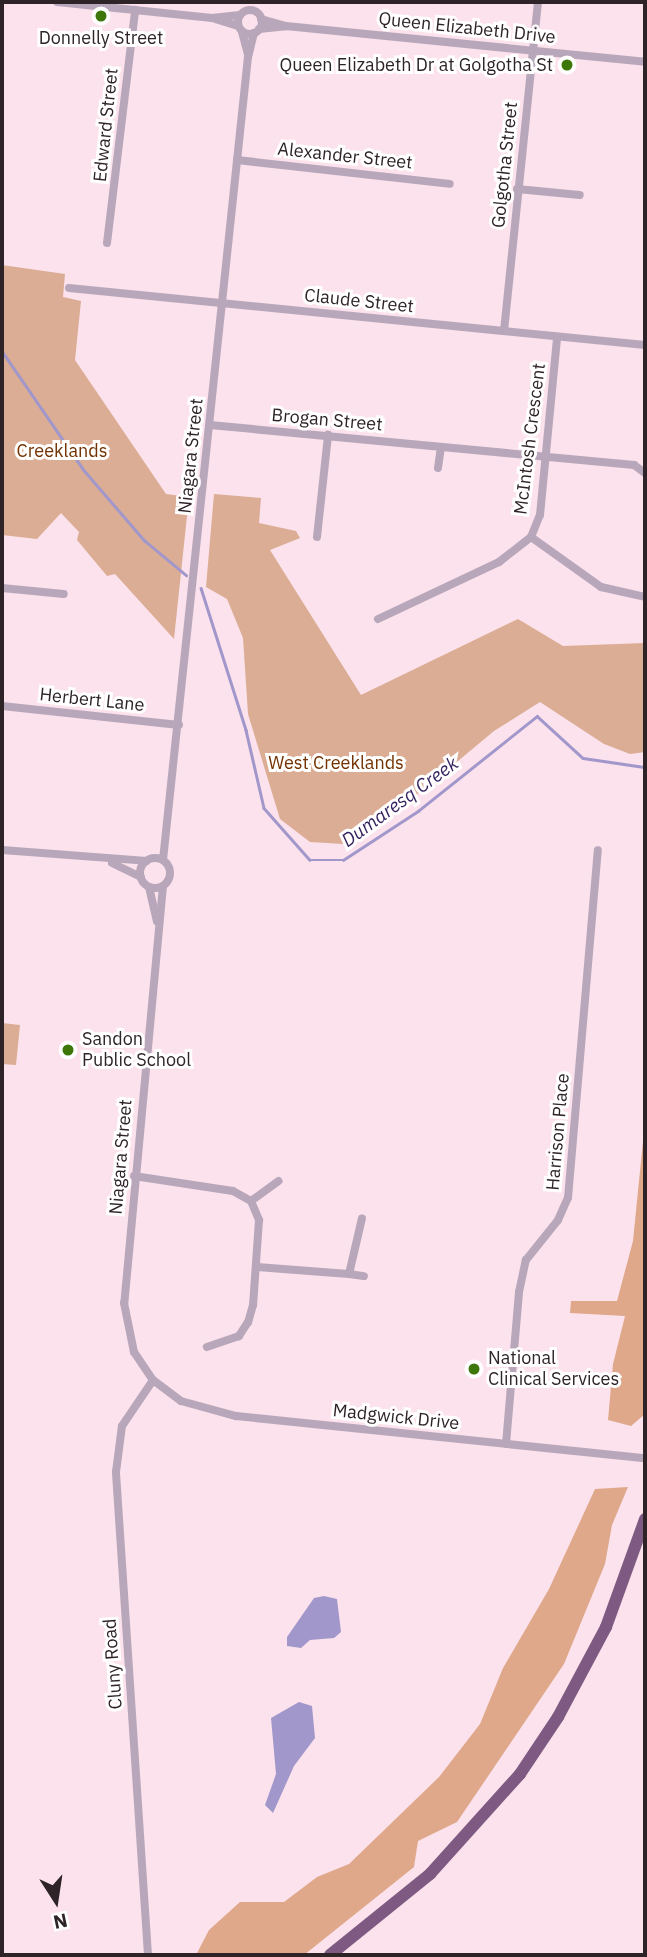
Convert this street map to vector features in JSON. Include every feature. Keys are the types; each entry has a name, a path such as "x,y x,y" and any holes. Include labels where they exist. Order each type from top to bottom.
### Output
{"highway":[{"path":"330,1955 430,1874 520,1774 558,1717 606,1627 645,1519"}],"street":[{"path":"57,2 212,18 240,29 257,2"},
{"name":"Golgotha Street","path":"504,331 538,2"},
{"name":"Edward Street","path":"107,243 135,10"},
{"path":"212,18 251,11"},
{"name":"Queen Elizabeth Drive","path":"251,11 286,26"},
{"name":"Niagara Street","path":"163,860 248,55 257,31 251,11"},
{"name":"Queen Elizabeth Drive","path":"240,29 257,31 286,26 645,62"},
{"name":"Niagara Street","path":"240,29 248,55"},
{"name":"Alexander Street","path":"237,160 450,184"},
{"path":"517,189 580,195"},
{"name":"Claude Street","path":"69,288 645,345"},
{"name":"McIntosh Crescent","path":"377,619 499,562 531,537 540,515 557,337"},
{"name":"Brogan Street","path":"210,425 634,465 645,473"},
{"path":"317,537 328,435"},
{"path":"438,468 441,447"},
{"path":"531,537 601,587 645,597"},
{"path":"2,588 64,594"},
{"name":"Herbert Lane","path":"2,706 179,725"},
{"path":"2,850 107,861 163,860 170,874 163,886 149,887 141,877 107,861"},
{"name":"Harrison Place","path":"506,1444 519,1292 526,1260 558,1220 568,1198 598,850"},
{"path":"141,877 147,861"},
{"name":"Niagara Street","path":"153,1380 135,1352 125,1324 134,1176 163,886"},
{"name":"Niagara Street","path":"149,887 159,930"},
{"path":"134,1176 216,1186 250,1201 259,1220 253,1305 243,1329 229,1341 206,1347"},
{"path":"250,1201 279,1181"},
{"path":"349,1274 362,1218"},
{"path":"257,1267 364,1276"},
{"name":"Madgwick Drive","path":"153,1380 181,1401 236,1416 645,1458"},
{"name":"Cluny Road","path":"148,1955 116,1472 122,1426 153,1380"}],"green space":[{"name":"Creeklands","path":"2,265 65,274 63,297 81,301 75,360 166,494 189,497 174,639 115,574 107,576 77,540 79,532 61,513 37,539 2,535"},
{"name":"West Creeklands","path":"214,494 261,498 259,523 296,531 300,538 270,550 361,695 518,619 563,646 645,643 645,752 630,754 604,744 540,702 494,731 422,791 343,844 310,842 280,819 248,714 243,638 227,599 206,587"},
{"path":"2,1023 20,1025 16,1065 2,1064"}],"shaded area":[{"path":"645,1121 645,1414 631,1426 608,1420 613,1364 625,1316 570,1313 571,1301 617,1301 633,1241"},
{"path":"628,1487 612,1525 605,1564 564,1664 457,1822 418,1841 414,1867 304,1955 196,1955 209,1930 240,1902 284,1902 317,1877 349,1864 439,1777 480,1724 503,1668 549,1589 595,1489"},
{"path":"324,1596 337,1599 341,1632 334,1638 310,1640 301,1648 287,1646 287,1637 314,1598"},
{"path":"299,1702 312,1706 315,1738 294,1766 273,1813 265,1805 276,1774 271,1718"}],"waterway":[{"name":"Dumaresq Creek","path":"2,351 83,469 144,540 186,575"},
{"name":"Dumaresq Creek","path":"201,588 246,730 264,808 310,860 343,860 418,811 537,716 583,758 645,767"}],"place":[{"name":"Donnelly Street","path":"101,16"},
{"name":"Queen Elizabeth Dr at Golgotha St","path":"567,65"},
{"name":"Sandon Public School","path":"68,1050"},
{"name":"National Clinical Services","path":"474,1369"}]}
